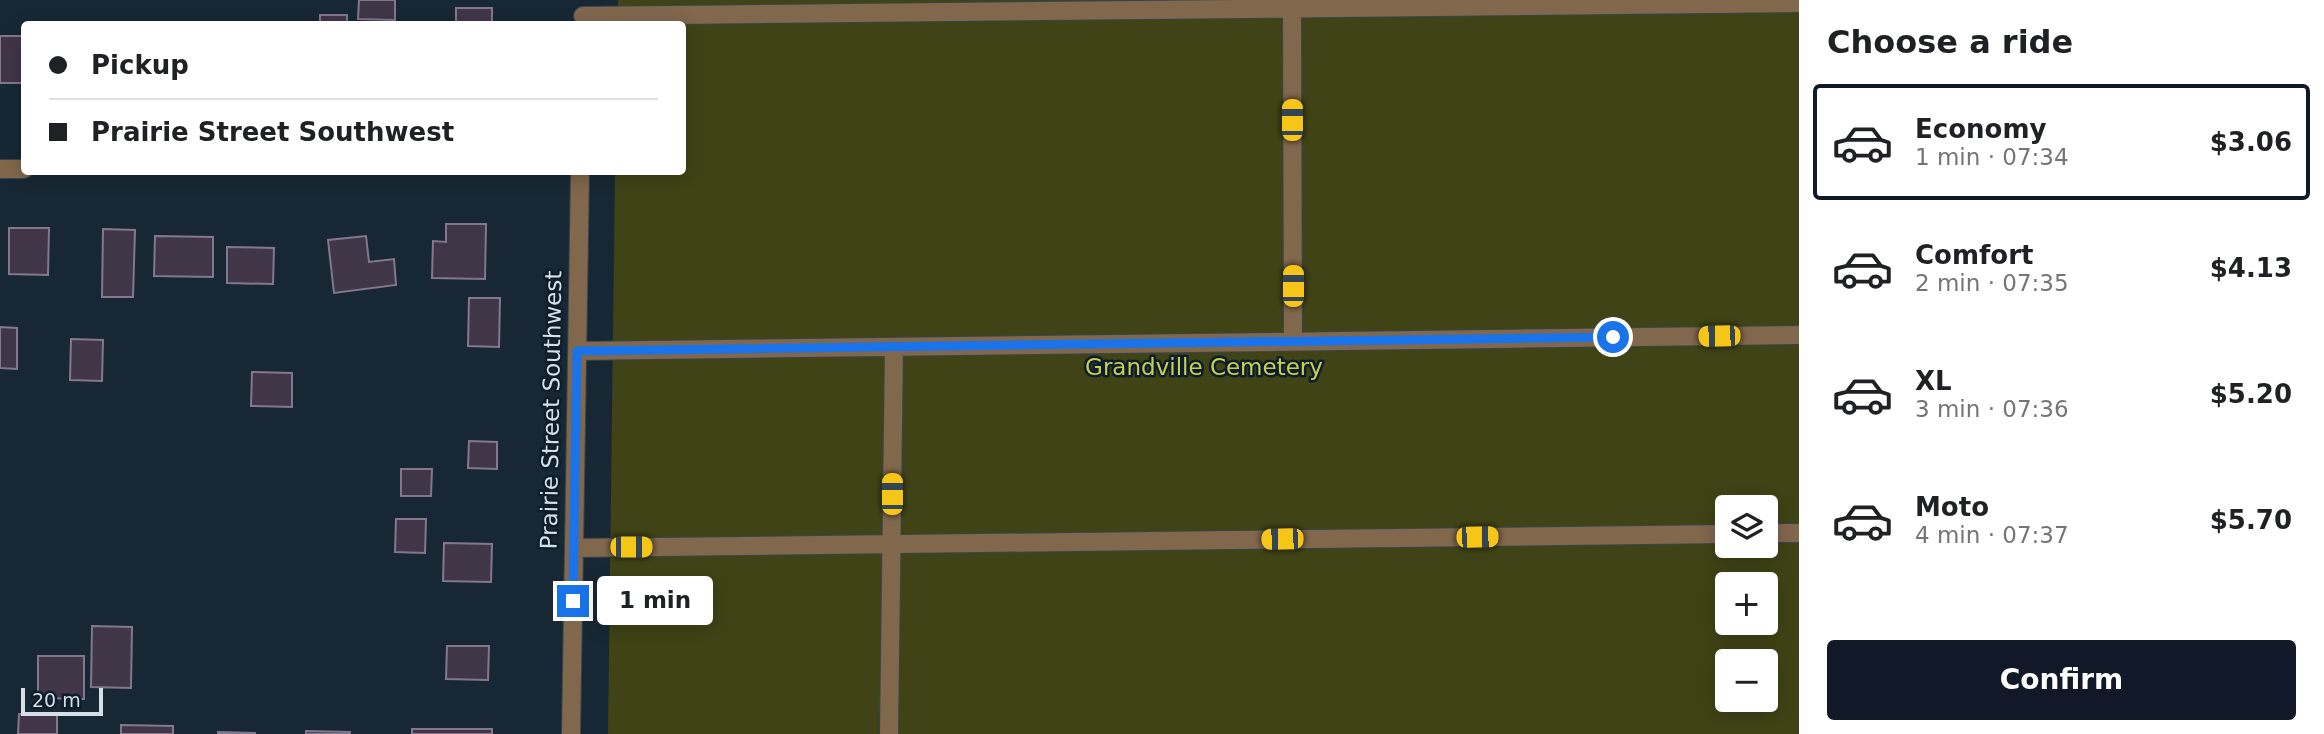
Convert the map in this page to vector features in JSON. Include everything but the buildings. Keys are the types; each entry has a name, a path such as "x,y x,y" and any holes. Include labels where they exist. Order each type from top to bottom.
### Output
{"street":[{"path":"583,14 1799,3"},
{"path":"1292,9 1293,341"},
{"path":"0,169 21,169"},
{"name":"Prairie Street Southwest","path":"571,734 580,175"},
{"path":"577,351 1799,335"},
{"path":"889,734 894,346"},
{"path":"1778,533 1799,533"},
{"path":"574,548 1715,534"}],"green space":[{"name":"Grandville Cemetery","path":"618,0 1799,0 1799,734 608,734 615,175 686,175 686,21 617,21"}],"route":[{"path":"573,601 577,351 1613,337"}]}
